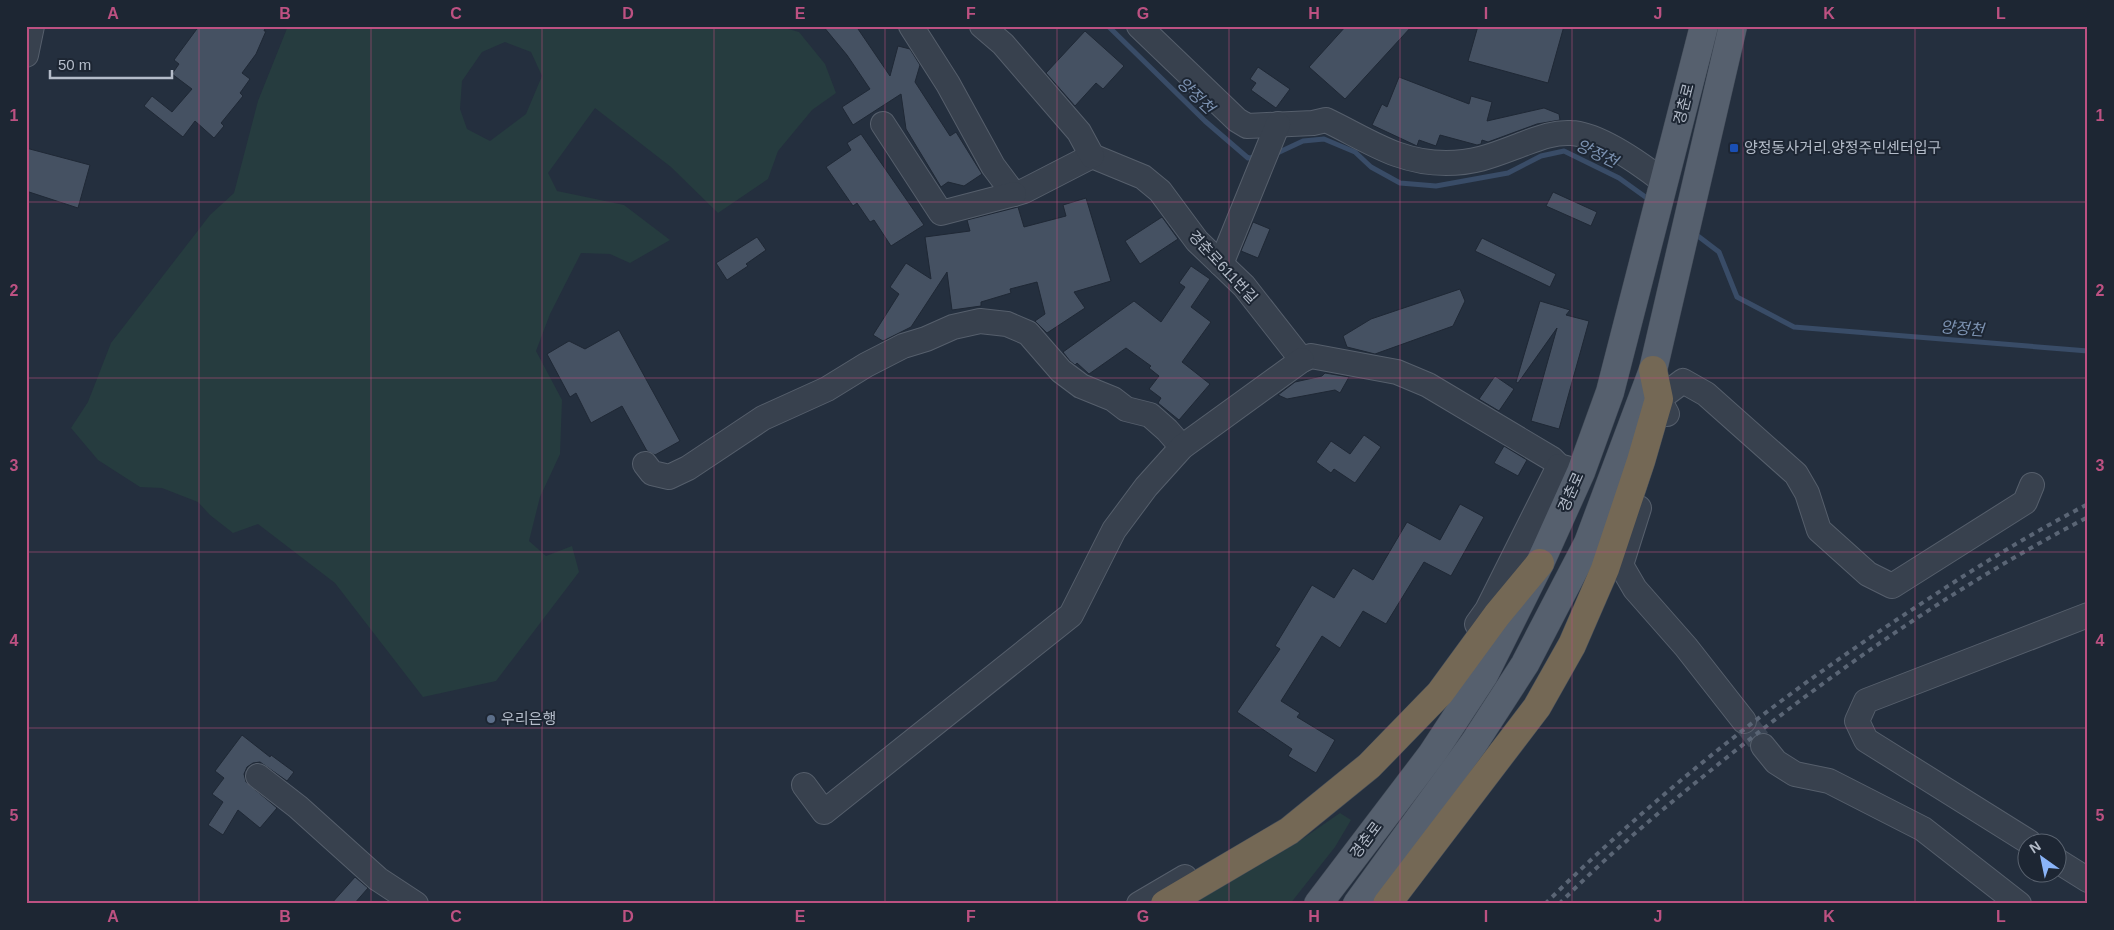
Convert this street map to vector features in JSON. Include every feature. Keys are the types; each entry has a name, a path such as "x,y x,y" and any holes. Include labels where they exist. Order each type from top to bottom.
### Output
{"highway":[{"path":"1387,904 1537,707 1572,645 1611,550 1659,400 1653,370"},
{"path":"1164,904 1289,831 1370,766 1440,693 1497,615 1540,563"}],"main road":[{"name":"경춘로","path":"1318,904 1432,754 1484,675 1540,563 1570,469 1610,392 1704,26"},
{"name":"경춘로","path":"1357,904 1474,744 1525,664 1588,543 1653,370 1733,26"},
{"path":"1728,54 1738,26"}],"street":[{"path":"26,55 32,26"},
{"path":"910,26 948,84 993,166 1014,194"},
{"path":"883,124 941,213 1024,191 1092,156 1079,132 1003,44 982,26"},
{"path":"1139,26 1237,120 1247,126 1277,127 1326,120 1360,139 1408,159 1446,163 1469,162 1553,134 1572,133 1587,135 1626,156 1663,187"},
{"path":"1221,264 1277,127"},
{"name":"경춘로611번길","path":"1092,156 1143,178 1160,191 1197,241 1244,286 1302,360"},
{"path":"645,464 652,473 669,477 688,468 763,418 827,389 866,365 903,346 926,340 953,327 980,321 1007,324 1028,333 1061,371 1081,386 1113,399 1126,409 1150,415 1182,447"},
{"path":"804,786 824,812 1071,615 1114,530 1146,487 1182,447 1302,360 1311,356 1397,372 1428,385 1570,469 1487,610 1442,675 1378,746 1281,821 1139,904"},
{"path":"1744,721 1686,647 1635,589 1621,565 1668,416 1659,400 1683,381 1706,394 1796,474 1807,493 1819,530 1868,574 1892,586 2026,502 2032,485"},
{"path":"2016,834 1866,740 1857,721 1866,701 2088,615"},
{"path":"1763,746 1776,762 1795,774 1830,782 1923,829 2019,904"},
{"path":"258,776 298,807 378,879 416,904"},
{"path":"2066,866 2088,880"}],"green space":[{"path":"288,26 778,26 799,32 825,64 836,93 812,110 778,151 768,179 718,213 671,167 595,108 548,173 557,191 624,205 670,240 630,263 610,254 581,253 550,314 536,351 562,400 560,454 540,497 529,541 546,556 572,546 579,572 496,681 423,697 335,583 258,524 233,533 210,515 198,502 162,488 140,487 98,460 71,428 88,402 111,343 210,215 234,193 258,101","holes":["505,42 531,52 542,76 526,114 490,141 467,129 460,109 462,81 482,52"]},
{"path":"1340,813 1351,820 1335,847 1290,904 1191,904 1295,844"}],"building":[{"path":"199,26 266,26 264,31 266,31 256,54 242,73 250,79 240,93 243,96 221,123 224,126 214,138 195,121 183,137 144,106 152,96 172,112 192,89 172,74 179,64 174,60"},
{"path":"823,26 856,26 890,76 898,46 910,49 920,65 915,82 950,136 956,132 982,174 964,186 948,182 941,187 906,129 901,94 853,125 842,107 870,89 847,55"},
{"path":"1346,26 1412,26 1345,99 1309,67"},
{"path":"1478,26 1564,26 1548,83 1468,61"},
{"path":"1085,31 1124,66 1103,89 1096,83 1075,106 1046,73"},
{"path":"1258,67 1290,89 1276,108 1251,90 1256,83 1250,79"},
{"path":"1399,77 1469,104 1471,96 1492,102 1487,121 1544,108 1559,114 1560,120 1537,124 1488,142 1482,140 1481,144 1477,145 1440,135 1436,146 1419,140 1417,146 1372,125 1382,104 1387,107"},
{"path":"861,134 924,225 891,246 874,220 870,222 857,203 853,206 826,167 851,150 847,143"},
{"path":"26,148 90,165 78,208 26,191"},
{"path":"1553,192 1597,212 1591,226 1546,206"},
{"path":"1086,198 1111,281 1074,292 1085,308 1047,333 1035,321 1045,314 1037,282 1010,289 1011,293 981,302 981,306 952,310 947,272 911,327 883,341 873,335 899,294 890,287 906,263 931,279 925,237 970,231 967,220 1018,207 1024,227 1066,216 1063,205"},
{"path":"1162,217 1178,239 1140,264 1125,241"},
{"path":"1253,222 1270,229 1258,258 1241,251"},
{"path":"757,237 766,250 746,264 748,266 727,280 716,263"},
{"path":"1482,238 1556,274 1550,287 1475,251"},
{"path":"1191,266 1210,279 1191,307 1211,322 1182,362 1210,384 1179,420 1158,403 1161,398 1149,389 1159,376 1149,368 1151,366 1126,348 1089,374 1077,363 1075,365 1070,361 1063,352 1134,301 1161,322 1185,287 1179,283"},
{"path":"1460,289 1465,301 1453,326 1375,354 1347,347 1343,336 1371,319"},
{"path":"1540,301 1570,310 1566,315 1589,321 1559,429 1531,421 1557,328 1518,383 1516,382"},
{"path":"619,330 680,441 655,455 647,451 622,406 591,423 576,393 570,397 547,354 569,341 585,349"},
{"path":"1325,373 1349,377 1340,393 1335,390 1287,399 1278,395 1295,382 1322,376"},
{"path":"1495,376 1514,389 1499,411 1479,399"},
{"path":"1364,435 1381,447 1355,483 1334,469 1331,473 1316,462 1331,441 1350,454"},
{"path":"1504,446 1527,460 1518,476 1494,463"},
{"path":"1460,504 1484,517 1451,576 1424,562 1386,624 1363,611 1340,648 1322,636 1281,701 1300,713 1297,717 1335,740 1316,773 1288,756 1292,749 1237,712 1280,649 1275,646 1312,585 1334,598 1353,568 1373,580 1407,522 1440,540"},
{"path":"242,735 270,757 271,755 294,772 287,781 260,762 253,763 247,767 244,774 246,782 277,808 260,828 238,810 223,835 208,825 223,802 212,794 224,778 215,771"},
{"path":"355,877 368,888 354,904 331,904"}],"waterway":[{"name":"양정천","path":"1108,26 1205,121 1248,158 1257,157"},
{"name":"양정천","path":"1273,155 1303,141 1324,139 1355,152 1371,167 1400,183 1436,186 1508,173 1541,156 1564,151 1619,178 1651,201"},
{"name":"양정천","path":"1694,233 1719,252 1737,297 1794,327 2088,351"}],"tunnel":[{"path":"1744,721 1763,746"}],"railway":[{"path":"1545,904 1631,823 1721,747 1768,711 1864,642 1934,595 2021,541 2088,504"},
{"path":"1559,904 1596,868 1655,816 1759,732 1849,665 1990,572 2088,517"}],"place":[{"name":"양정동사거리.양정주민센터입구","path":"1734,148"},
{"name":"우리은행","path":"491,719"}]}
